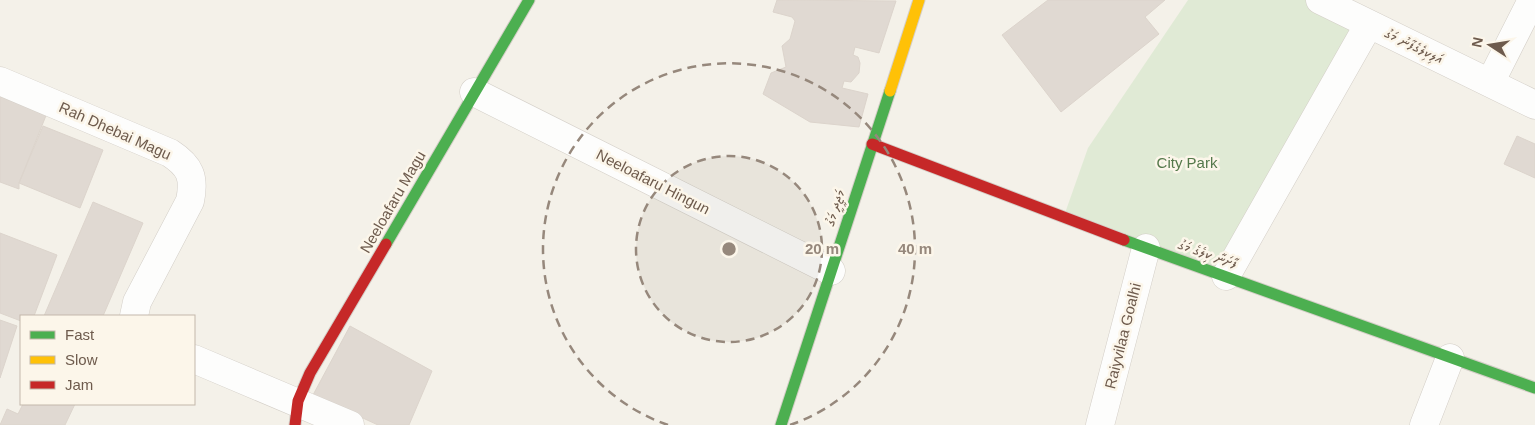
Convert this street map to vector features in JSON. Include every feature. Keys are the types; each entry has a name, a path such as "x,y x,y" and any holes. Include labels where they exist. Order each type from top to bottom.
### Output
{"street":[{"name":"Neeloafaru Magu","path":"297,413 310,373 529,0"},
{"name":"މަޖީދީ މަގު","path":"781,425 919,0"},
{"name":"އަލިކިލެގެފާނު މަގު","path":"1320,0 1535,105"},
{"path":"1490,83 1532,0"},
{"path":"1226,276 1369,24"},
{"name":"Rah Dhebai Magu","path":"0,81 170,154 185,163 192,177 193,188 190,201 137,302 134,315"},
{"name":"Neeloafaru Hingun","path":"474,92 831,271"},
{"name":"ފާށަނާ ކިލެގެ މަގު","path":"872,144 1146,248 1535,388"},
{"name":"Raiyvilaa Goalhi","path":"1100,425 1146,248"},
{"path":"1424,425 1450,358"},
{"path":"195,360 297,413 350,425"}],"green space":[{"name":"City Park","path":"1188,0 1320,0 1369,24 1226,276 1064,216 1088,148"}],"building":[{"path":"777,0 896,1 879,53 855,47 853,55 858,57 860,63 859,73 851,82 844,81 842,88 868,94 859,127 810,122 763,94 771,73 786,67 782,46 790,39 795,21 792,17 773,12"},
{"path":"1048,0 1165,0 1145,17 1159,34 1061,112 1002,35"},
{"path":"0,96 47,113 19,183 19,189 0,182"},
{"path":"43,126 103,150 80,208 19,183"},
{"path":"1517,136 1535,144 1535,178 1504,164"},
{"path":"93,202 143,223 103,315 44,315"},
{"path":"0,233 57,255 34,315 20,315 20,321 0,313"},
{"path":"0,320 17,326 0,378"},
{"path":"350,326 432,371 409,425 378,425 313,395"},
{"path":"22,405 75,405 65,425 0,425 7,409 18,414"}],"traffic: fast":[{"path":"386,244 529,0"},
{"path":"781,425 890,91"},
{"path":"1124,240 1535,388"}],"traffic: slow":[{"path":"890,91 919,0"}],"traffic: jam":[{"path":"872,144 1124,240"},
{"path":"295,425 298,401 310,373 386,244"}]}
